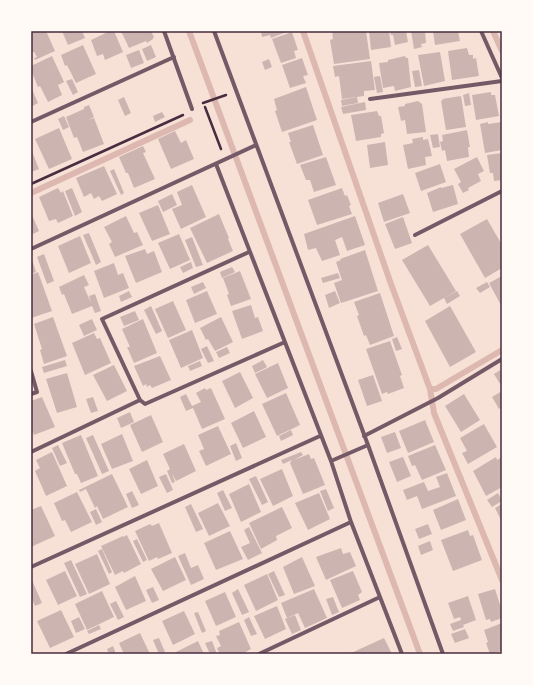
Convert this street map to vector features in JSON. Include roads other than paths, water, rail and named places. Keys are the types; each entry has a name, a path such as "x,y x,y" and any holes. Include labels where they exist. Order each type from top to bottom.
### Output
{"street":[{"path":"164,31 192,109"},
{"path":"214,31 444,654"},
{"path":"481,31 502,78"},
{"path":"31,122 174,57"},
{"path":"370,99 502,81"},
{"path":"31,249 256,145"},
{"path":"216,164 320,436 331,461 351,522 402,654"},
{"path":"415,235 502,191"},
{"path":"249,252 102,319 140,400 145,404 284,342"},
{"path":"364,436 438,398 502,359"},
{"path":"31,371 37,392 31,394"},
{"path":"31,452 140,400"},
{"path":"31,567 320,436"},
{"path":"331,461 368,445"},
{"path":"66,654 351,522"},
{"path":"259,654 380,596"}],"waterway":[{"path":"189,31 420,654"},
{"path":"303,31 391,284 430,389 434,413 502,580"},
{"path":"493,31 502,51"},
{"path":"31,193 190,120"},
{"path":"430,389 436,389 502,350"}]}
